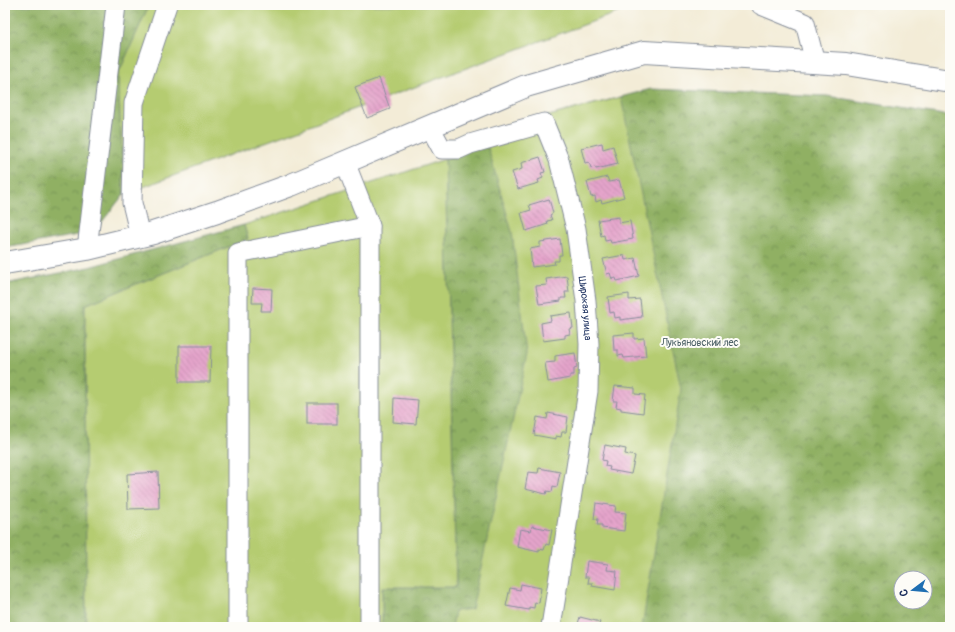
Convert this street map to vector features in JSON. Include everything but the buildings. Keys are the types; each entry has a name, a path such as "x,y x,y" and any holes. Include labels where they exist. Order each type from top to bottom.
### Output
{"main road":[{"path":"5,263 87,249 153,233 217,212 292,185 526,86 644,52 846,64 950,81"}],"street":[{"path":"87,249 116,5"},
{"path":"140,236 132,203 134,103 167,5"},
{"path":"761,5 805,23 815,62"},
{"name":"Широкая улица","path":"430,127 442,149 459,149 470,144 544,123 559,160 576,229 586,301 589,344 588,391 551,627"},
{"path":"345,162 370,226 370,627"},
{"path":"238,627 238,253 370,226"}],"green space":[{"path":"5,5 149,5 118,75 124,194 94,232 5,248"},
{"path":"149,5 638,5 124,194 118,75"},
{"name":"Лукьяновский лес","path":"651,89 827,96 950,116 950,627 382,627 382,587 456,587 445,159 526,122"},
{"path":"621,97 681,389 642,627 452,627 455,611 472,609 527,354 512,232 486,141 526,122"},
{"path":"445,159 456,587 382,587 382,627 86,627 85,305 248,239 244,225"},
{"path":"244,225 248,239 85,305 86,627 5,627 5,284 85,268"}]}
